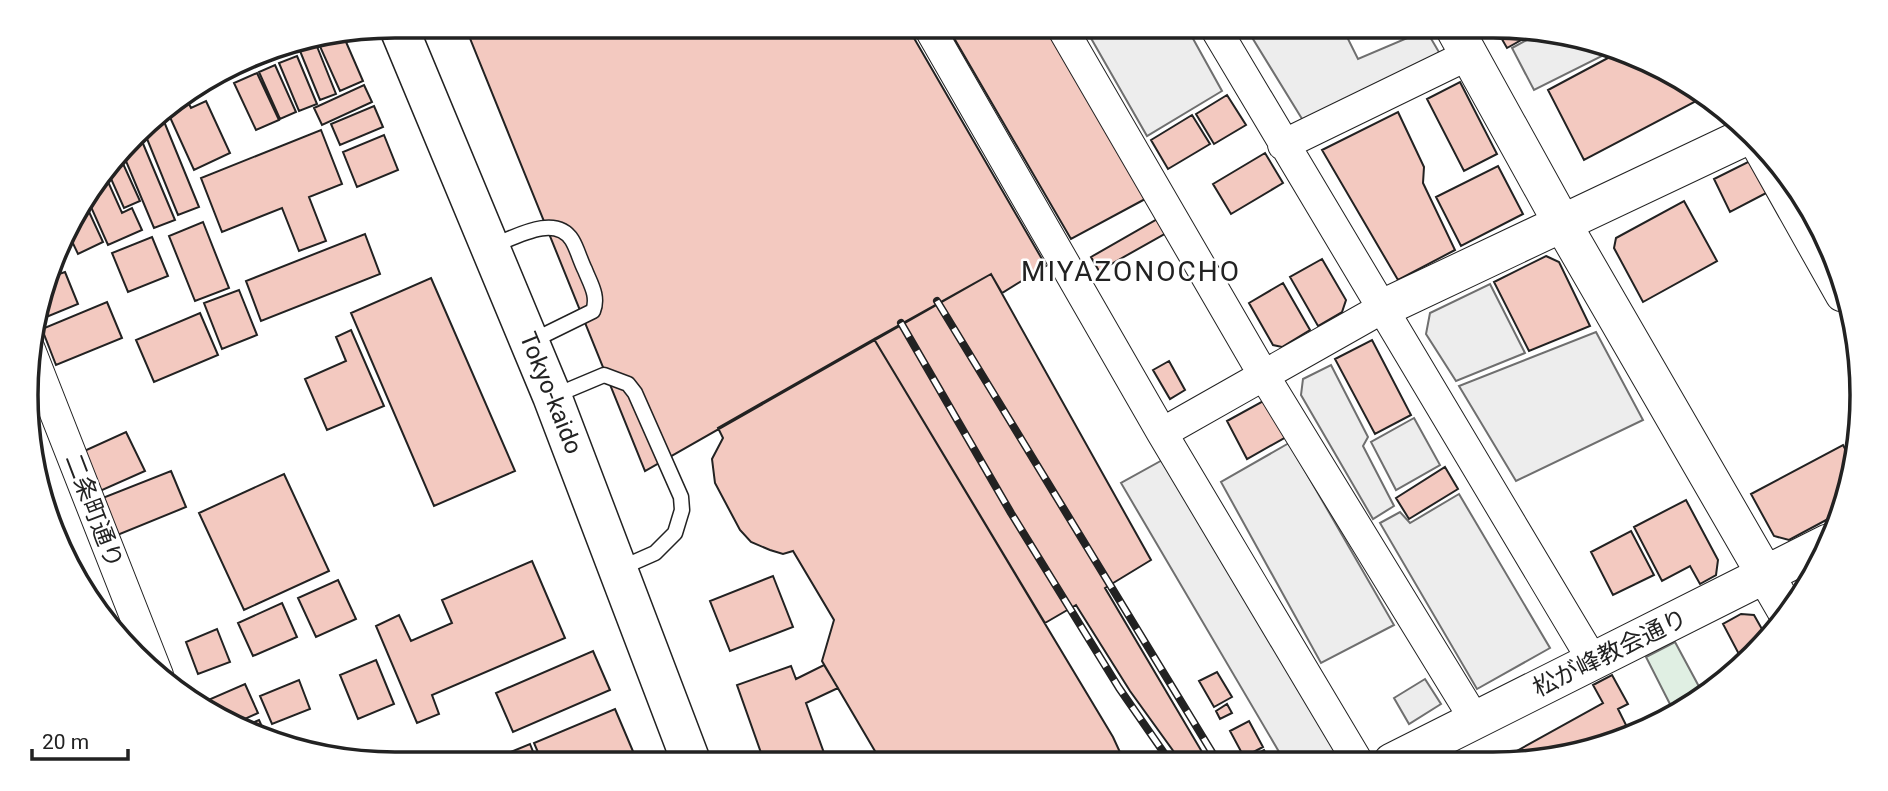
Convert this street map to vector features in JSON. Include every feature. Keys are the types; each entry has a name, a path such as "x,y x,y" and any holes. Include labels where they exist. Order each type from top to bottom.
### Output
{"highway":[{"name":"Tokyo-kaido","path":"403,38 492,246 552,396 620,568 688,752"}],"street":[{"path":"935,38 1162,433 1352,752"},
{"path":"1068,38 1263,374 1475,720"},
{"path":"1221,38 1593,661"},
{"path":"1283,145 1461,41 1562,223 1782,604"},
{"path":"1162,433 1381,309 1741,139"},
{"path":"1772,173 1827,271"},
{"name":"二条町通り","path":"39,372 150,655"},
{"name":"松が峰教会通り","path":"1412,752 1814,552"}],"lane":[{"path":"492,246 535,229 553,227 564,230 572,239 595,295 593,311 530,342"},
{"path":"552,396 604,375 628,384 650,420 676,481 682,510 675,533 654,552 620,568"}],"green space":[{"path":"1675,642 1699,687 1671,705 1646,657"}],"shaded area":[{"path":"1091,38 1193,38 1222,91 1147,136"},
{"path":"1252,38 1348,38 1358,59 1407,38 1431,38 1443,59 1307,127"},
{"path":"1526,40 1562,45 1602,56 1534,90 1512,48"},
{"path":"1490,284 1525,353 1456,381 1426,334 1430,313"},
{"path":"1596,332 1643,420 1516,481 1459,386"},
{"path":"1331,365 1368,437 1363,446 1394,506 1373,519 1301,395 1303,379"},
{"path":"1414,418 1440,465 1396,490 1371,442"},
{"path":"1289,443 1394,625 1321,663 1221,482"},
{"path":"1166,458 1336,752 1279,752 1121,483"},
{"path":"1459,494 1550,648 1477,689 1380,523 1400,512 1410,523"},
{"path":"1425,679 1441,704 1409,724 1394,698"}],"building":[{"path":"470,38 914,38 1046,266 1002,293 991,274 645,471"},
{"path":"954,38 1051,38 1147,198 1071,239"},
{"path":"1502,38 1522,40 1507,48"},
{"path":"346,42 363,81 340,91 320,47"},
{"path":"317,47 336,94 320,100 300,52"},
{"path":"297,56 317,104 299,111 279,63"},
{"path":"1609,58 1650,75 1695,102 1584,160 1548,90"},
{"path":"275,65 296,112 280,119 259,72"},
{"path":"257,73 279,120 256,130 234,83"},
{"path":"1460,82 1497,154 1464,171 1427,99"},
{"path":"364,85 372,102 322,125 314,108"},
{"path":"1227,95 1246,125 1214,144 1196,114"},
{"path":"206,101 230,153 194,170 170,118 189,104 191,108"},
{"path":"374,106 383,127 340,145 331,124"},
{"path":"1398,112 1424,167 1423,183 1455,250 1398,280 1322,150"},
{"path":"1192,115 1210,144 1168,169 1151,140"},
{"path":"165,123 199,207 178,215 147,139"},
{"path":"321,130 342,184 309,197 326,241 299,251 282,208 222,232 201,178"},
{"path":"384,135 398,170 357,187 343,152"},
{"path":"143,143 175,220 154,228 126,161"},
{"path":"1265,153 1283,183 1231,214 1213,184"},
{"path":"1756,158 1772,190 1730,212 1714,179"},
{"path":"123,164 140,201 124,208 111,179"},
{"path":"1498,166 1523,214 1461,246 1436,197"},
{"path":"109,183 122,213 132,208 142,230 108,245 92,208"},
{"path":"1684,201 1717,261 1643,302 1614,248 1616,238"},
{"path":"89,212 103,242 78,254 73,243"},
{"path":"1161,217 1168,232 1099,271 1091,257"},
{"path":"203,222 229,288 195,301 169,236"},
{"path":"365,234 380,274 261,321 246,281"},
{"path":"152,237 168,276 128,292 112,253"},
{"path":"1546,256 1559,262 1590,326 1529,351 1494,282"},
{"path":"1322,259 1346,300 1342,312 1318,326 1290,277"},
{"path":"65,272 78,304 47,317 57,281 60,274"},
{"path":"991,274 1151,560 1105,588 1202,752 1174,752 1130,691 1076,605 1045,623 874,339"},
{"path":"431,278 515,471 434,506 351,313"},
{"path":"1283,283 1310,330 1282,347 1273,345 1249,303"},
{"path":"239,290 257,335 222,349 204,303"},
{"path":"107,302 122,338 56,365 44,334 45,328"},
{"path":"200,313 218,355 154,382 136,340"},
{"path":"351,330 384,406 327,430 305,379 346,361 336,337"},
{"path":"874,339 1120,752 876,752 822,661 834,620 793,551 783,554 751,542 740,530 715,483 712,459 723,438 718,428"},
{"path":"1372,340 1411,415 1375,434 1335,359"},
{"path":"1169,361 1185,390 1170,399 1153,370"},
{"path":"1265,400 1286,437 1247,459 1227,421"},
{"path":"126,432 145,471 100,491 82,452"},
{"path":"1843,445 1845,449 1827,520 1789,540 1774,536 1751,494"},
{"path":"1445,467 1458,489 1409,519 1396,498"},
{"path":"171,471 186,507 115,536 100,499"},
{"path":"284,474 329,571 244,610 199,513"},
{"path":"1686,500 1718,560 1716,575 1700,584 1690,566 1662,581 1634,527"},
{"path":"1631,531 1654,575 1613,595 1591,552"},
{"path":"532,561 565,638 432,695 439,714 417,723 376,626 399,615 411,641 452,623 442,600"},
{"path":"773,576 793,627 730,651 710,601"},
{"path":"338,580 356,619 316,637 298,598"},
{"path":"282,603 297,637 253,656 238,623"},
{"path":"1741,614 1754,615 1762,630 1739,654 1723,624"},
{"path":"217,629 230,662 198,674 186,642"},
{"path":"593,651 610,690 513,732 496,693"},
{"path":"376,660 394,704 358,719 340,675"},
{"path":"824,665 838,688 806,703 824,752 761,752 737,685 791,666 796,679"},
{"path":"1217,672 1232,697 1214,707 1199,681"},
{"path":"1612,675 1628,704 1618,709 1627,726 1562,746 1515,752 1603,703 1593,685"},
{"path":"299,680 310,709 272,724 260,696"},
{"path":"245,684 258,713 245,719 209,700"},
{"path":"1227,704 1232,713 1220,719 1216,711"},
{"path":"615,709 633,752 538,752 534,743"},
{"path":"1249,721 1263,747 1254,752 1241,752 1230,731"},
{"path":"530,744 533,752 511,752"}],"railway":[{"path":"937,301 1212,752"},
{"path":"901,323 1011,513 1119,688 1163,752"}],"district":[{"name":"MIYAZONOCHO","path":"1131,271"}]}
